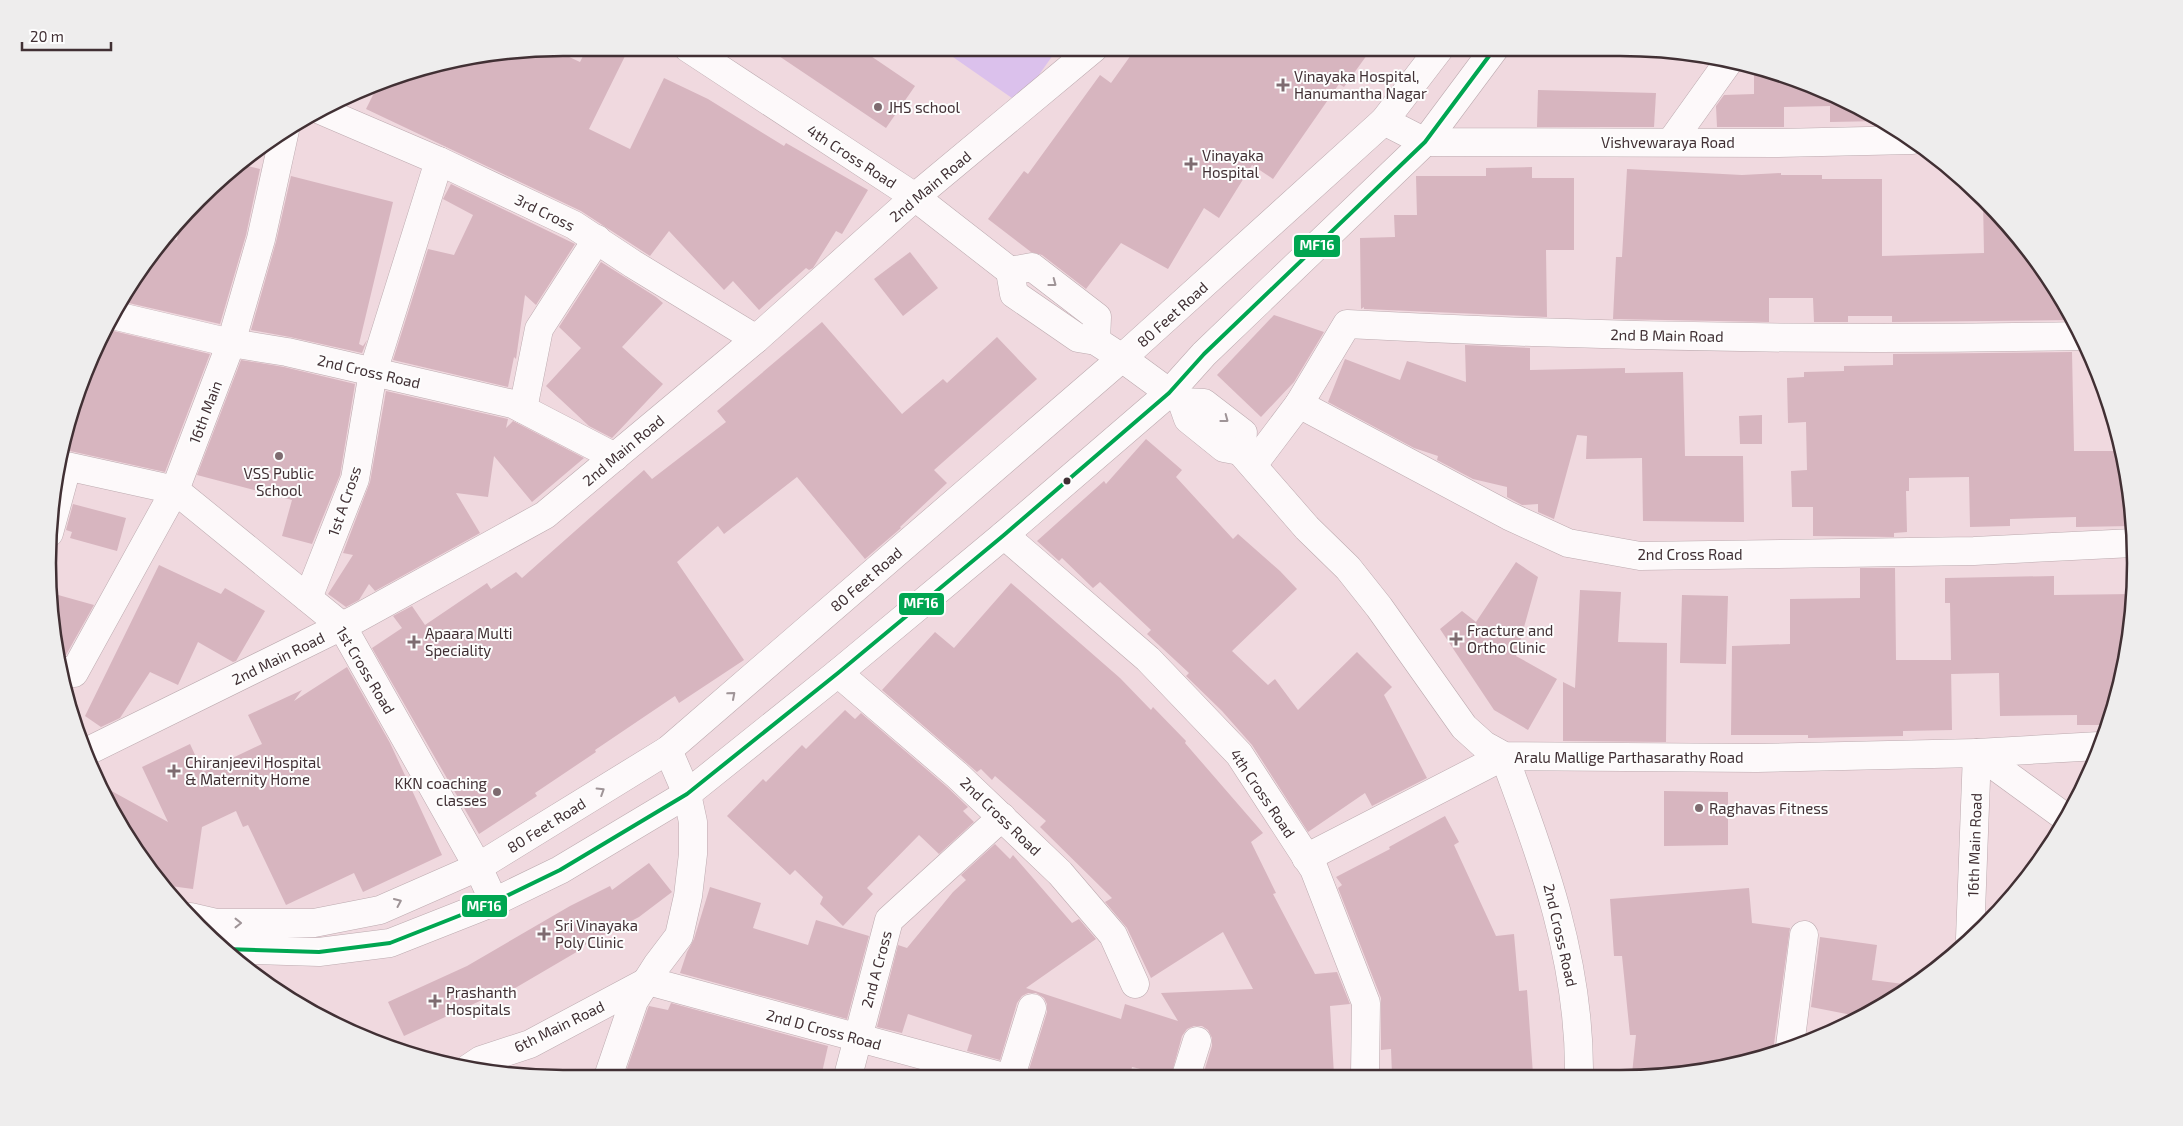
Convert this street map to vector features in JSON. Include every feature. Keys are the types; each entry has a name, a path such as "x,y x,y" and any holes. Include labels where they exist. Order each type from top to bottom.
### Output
{"street":[{"name":"4th Cross Road","path":"700,56 915,197 1010,271 1014,294 1078,338 1096,341 1122,358"},
{"name":"2nd Main Road","path":"92,749 342,626 545,515 756,339 915,197 1084,56"},
{"name":"80 Feet Road","path":"204,920 216,923 314,923 380,910 478,867 668,750 1122,358 1384,121 1434,56"},
{"path":"236,949 319,952 390,943 494,902 560,870 687,794 1175,397 1204,354 1425,142 1489,56"},
{"path":"1672,142 1725,67"},
{"name":"3rd Cross","path":"329,114 439,161 574,225 633,264 756,339"},
{"path":"1384,121 1425,142"},
{"name":"Vishvewaraya Road","path":"1425,142 1778,143 1899,140"},
{"name":"16th Main","path":"68,670 175,490 231,342 261,239 283,141"},
{"name":"1st A Cross","path":"308,598 355,479 373,372 439,161"},
{"path":"524,409 539,329 597,239"},
{"name":"2nd Cross Road","path":"120,317 231,342 287,352 513,404 615,457"},
{"name":"2nd B Main Road","path":"1299,404 1347,324 1515,332 1922,339 2073,336"},
{"path":"1122,358 1175,397 1204,404 1243,433 1247,458"},
{"path":"1247,458 1299,404"},
{"name":"2nd Cross Road","path":"1299,404 1509,516 1568,543 1640,556 1974,551 2126,543"},
{"name":"Aralu Mallige Parthasarathy Road","path":"1247,458 1307,528 1353,574 1379,607 1464,726 1484,745 1504,756 1757,758 1977,753 2092,746"},
{"name":"1st Cross Road","path":"66,467 175,490 342,626 478,867 494,902"},
{"name":"4th Cross Road","path":"1004,535 1148,659 1239,754 1314,869 1366,1003 1365,1070"},
{"name":"2nd Cross Road","path":"838,673 957,774 1060,873 1113,935 1135,984"},
{"path":"610,1070 634,1001 679,936 688,896 693,854 693,822 687,794 668,750"},
{"path":"1977,753 2061,813"},
{"name":"16th Main Road","path":"1970,928 1977,753"},
{"path":"1306,858 1504,756"},
{"name":"2nd Cross Road","path":"1504,756 1538,848 1558,913 1574,989 1579,1070"},
{"name":"2nd A Cross","path":"850,1070 889,920 1002,818"},
{"path":"314,923 319,952"},
{"path":"1791,1040 1804,935"},
{"name":"2nd D Cross Road","path":"648,981 978,1070"},
{"name":"6th Main Road","path":"479,1062 530,1044 648,981"},
{"path":"1013,1070 1032,1008"},
{"path":"1188,1070 1197,1041"}],"shaded area":[{"path":"951,56 1052,56 1019,103"}],"building":[{"path":"567,56 580,62 583,56 625,56 589,129 630,149 664,78 708,99 784,146 786,143 868,190 842,234 836,231 813,268 809,270 806,268 759,310 733,281 724,290 669,231 650,256 581,211 366,109 374,93 400,83 464,66 530,57"},
{"name":"JHS school","path":"779,56 871,56 915,86 886,128"},
{"path":"1130,56 1366,56 1344,87 1339,84 1273,179 1252,165 1219,218 1204,208 1168,269 1121,243 1086,289 1042,255 1031,252 988,219 1024,171 1028,174 1100,75 1111,83"},
{"path":"1754,75 1783,83 1814,95 1868,121 1830,122 1830,106 1784,107 1784,127 1717,127 1716,106 1724,95 1754,94"},
{"path":"1538,90 1656,93 1654,127 1537,127"},
{"path":"248,166 260,169 246,235 220,324 128,303 161,255 174,239 177,240 178,234 182,229 229,182"},
{"path":"1532,167 1532,178 1574,178 1574,250 1546,250 1547,317 1364,309 1364,307 1361,309 1360,238 1395,237 1394,215 1417,215 1416,176 1486,176 1486,168"},
{"path":"1627,169 1742,175 1781,173 1781,175 1822,175 1822,179 1882,179 1882,256 1984,253 1983,210 2022,255 2041,281 2064,320 1892,322 1892,316 1848,316 1848,322 1814,322 1813,298 1769,298 1769,322 1613,319 1616,257 1622,257"},
{"path":"291,176 393,202 359,344 363,346 367,340 362,353 251,330 276,242"},
{"path":"451,184 575,244 536,305 525,295 516,359 514,357 508,387 393,360 428,249 454,255 473,215 443,199"},
{"path":"910,252 938,288 903,316 874,279"},
{"path":"601,262 663,303 622,347 663,384 612,438 589,426 546,386 581,348 559,327"},
{"path":"1274,315 1324,332 1294,382 1261,417 1217,375"},
{"path":"822,322 902,414 943,379 947,383 997,337 1037,379 934,470 947,483 901,528 865,559 797,477 724,534 718,526 677,562 744,660 679,703 675,696 535,793 537,796 479,834 372,648 402,628 393,616 412,606 425,625 487,583 491,589 516,572 522,578 644,470 652,479 726,422 717,411"},
{"path":"113,331 210,354 165,472 69,451 83,400"},
{"path":"1465,345 1530,348 1530,370 1625,368 1625,373 1683,372 1685,456 1743,456 1744,522 1643,521 1642,458 1586,459 1587,436 1577,435 1554,519 1538,512 1538,504 1522,505 1507,497 1507,487 1473,479 1437,460 1438,456 1414,448 1328,402 1345,359 1400,380 1407,361 1466,382"},
{"path":"2072,352 2074,451 2114,451 2126,526 2076,527 2076,517 2010,519 2010,526 1970,527 1969,477 1909,478 1909,491 1906,491 1907,532 1894,533 1894,537 1813,536 1813,507 1792,507 1791,471 1807,470 1806,422 1788,423 1787,378 1804,377 1804,372 1844,371 1844,366 1893,365 1893,354"},
{"path":"241,360 284,367 355,384 340,475 312,544 282,536 292,500 197,475"},
{"path":"386,391 508,419 506,428 513,421 584,458 532,502 494,456 488,497 456,493 480,533 375,591 369,584 359,600 346,607 328,594 353,555 343,553 370,482"},
{"path":"1762,415 1762,444 1740,444 1739,416"},
{"path":"1146,439 1182,470 1176,477 1233,539 1238,534 1280,571 1297,589 1232,651 1268,685 1275,679 1298,710 1357,652 1392,687 1384,695 1427,778 1372,806 1365,793 1308,832 1252,745 1222,711 1186,676 1189,673 1147,634 1151,630 1100,582 1093,588 1062,558 1059,561 1037,541 1104,481 1106,484"},
{"path":"73,504 126,518 117,551 70,538 72,532 66,530"},
{"path":"1516,562 1538,577 1516,656 1557,679 1528,730 1494,710 1440,629 1462,611 1476,622"},
{"path":"159,565 221,594 225,588 265,611 236,661 233,662 198,642 178,685 150,672 120,718 101,727 85,716"},
{"path":"1860,568 1895,568 1896,660 1951,660 1950,603 1945,603 1945,578 2054,576 2054,595 2126,594 2117,662 2100,725 2077,725 2077,715 2000,716 1999,673 1951,674 1952,730 1903,731 1903,736 1808,738 1808,735 1731,735 1732,646 1790,644 1790,599 1860,598"},
{"path":"1011,583 1120,678 1151,710 1153,707 1186,741 1185,743 1263,833 1251,842 1276,893 1273,894 1315,974 1337,972 1350,1004 1330,1006 1334,1070 1205,1070 1212,1046 1212,1038 1208,1030 1202,1026 1194,1026 1187,1029 1182,1036 1173,1070 1145,1070 1132,1067 1131,1070 1029,1070 1047,1012 1047,1004 1044,998 1036,993 1028,993 1022,996 1017,1003 1000,1060 967,1051 972,1035 908,1014 902,1033 877,1027 898,945 907,948 953,892 966,880 961,875 995,844 1010,859 1013,855 1072,923 1079,919 1096,939 1026,988 1121,1019 1125,1004 1178,1021 1161,993 1253,989 1223,932 1151,978 1127,928 1105,902 1112,898 1040,827 1046,821 995,776 992,780 981,769 977,772 882,690 935,632 954,648"},
{"path":"1580,590 1621,592 1618,642 1667,643 1666,742 1563,741 1563,682 1575,688"},
{"path":"57,595 94,605 66,655 61,629"},
{"path":"1682,595 1728,596 1726,664 1680,663"},
{"path":"347,667 390,743 442,855 363,892 354,873 286,905 248,825 243,827 236,811 202,827 193,889 173,886 142,845 111,791 168,822 142,767 190,744 203,772 262,744 248,715 302,690 294,701"},
{"path":"845,710 855,719 861,713 947,787 968,807 963,811 974,822 939,854 919,835 867,888 873,894 843,926 820,904 823,897 795,870 790,875 727,816 763,779 766,782 802,745 806,749"},
{"path":"1664,791 1728,792 1728,845 1664,846"},
{"path":"1445,816 1459,842 1454,845 1496,936 1514,934 1519,991 1527,990 1533,1070 1392,1070 1391,1049 1381,1050 1381,998 1338,888 1342,885 1336,877 1390,849 1389,847"},
{"path":"649,863 672,892 639,917 579,948 580,950 498,998 495,994 404,1036 388,1002 467,966 570,906 610,886 612,890"},
{"path":"710,887 761,903 753,928 808,945 816,920 869,936 847,1019 680,973 687,952 694,939"},
{"path":"1749,888 1752,923 1790,928 1774,1045 1719,1060 1653,1069 1632,1070 1636,1035 1630,1035 1622,956 1614,956 1610,899"},
{"path":"1820,937 1877,945 1872,980 1902,984 1849,1014 1811,1007"},
{"path":"671,1003 828,1046 823,1070 626,1070 649,1006 668,1010"}],"transit line":[{"name":"MF16","path":"236,949 319,952 390,943 494,902 560,870 687,794 838,673 1004,535 1169,393 1204,354 1425,142 1489,56"}],"place":[{"name":"Vinayaka Hospital, Hanumantha Nagar","path":"1283,85"},
{"name":"JHS school","path":"878,107"},
{"name":"Vinayaka Hospital","path":"1191,164"},
{"name":"VSS Public School","path":"279,456"},
{"name":"Fracture and Ortho Clinic","path":"1456,639"},
{"name":"Apaara Multi Speciality","path":"414,642"},
{"name":"Chiranjeevi Hospital & Maternity Home","path":"174,771"},
{"name":"KKN coaching classes","path":"497,792"},
{"name":"Raghavas Fitness","path":"1699,808"},
{"name":"Sri Vinayaka Poly Clinic","path":"544,934"},
{"name":"Prashanth Hospitals","path":"435,1001"}]}
